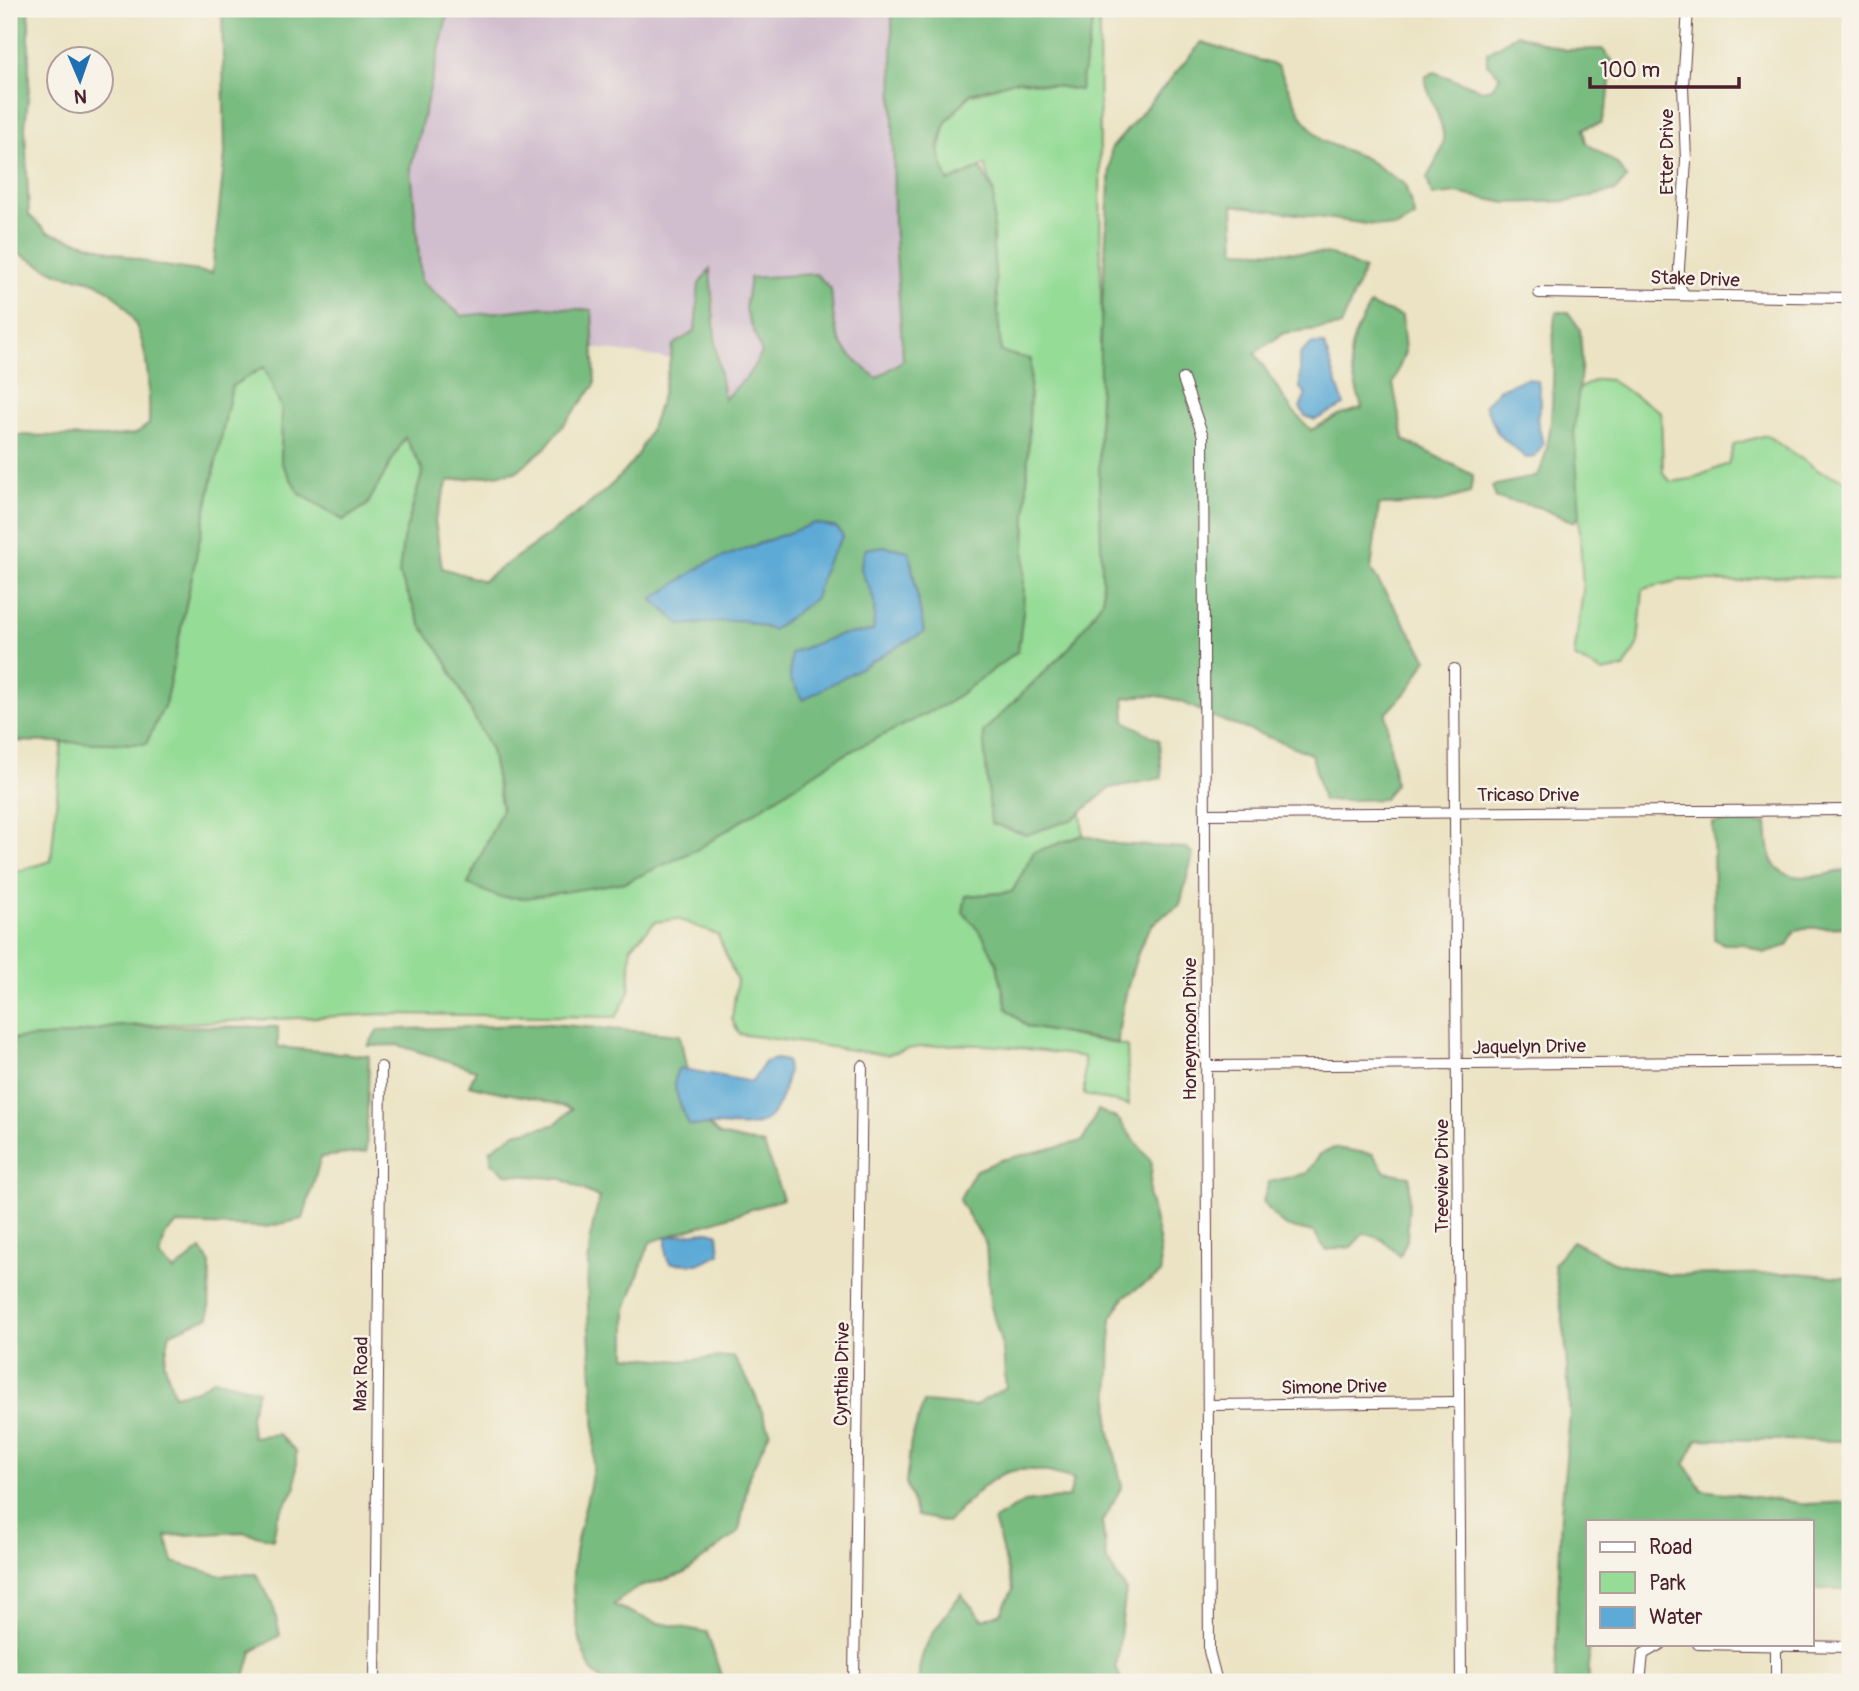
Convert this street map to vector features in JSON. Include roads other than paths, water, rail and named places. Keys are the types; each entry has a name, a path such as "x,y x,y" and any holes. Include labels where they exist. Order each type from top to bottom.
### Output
{"street":[{"name":"Etter Drive","path":"1684,294 1678,284 1686,160 1683,86 1688,9"},
{"name":"Stake Drive","path":"1539,293 1850,298"},
{"name":"Honeymoon Drive","path":"1183,379 1203,436 1209,1651 1216,1682"},
{"name":"Treeview Drive","path":"1454,669 1461,1682"},
{"name":"Tricaso Drive","path":"1206,814 1850,810"},
{"name":"Jaquelyn Drive","path":"1208,1066 1850,1062"},
{"name":"Cynthia Drive","path":"854,1682 862,1066"},
{"name":"Max Road","path":"374,1682 381,1067"},
{"name":"Simone Drive","path":"1209,1405 1459,1402"},
{"path":"1640,1682 1643,1654 1657,1646"},
{"path":"1776,1646 1776,1682"},
{"path":"1813,1646 1850,1647"}],"water":[{"path":"1311,344 1324,344 1344,405 1315,420 1305,416 1300,408 1306,394 1300,388 1300,354"},
{"path":"1526,378 1538,381 1541,402 1537,419 1543,444 1535,457 1526,458 1498,434 1485,405 1498,390"},
{"path":"815,523 837,528 843,536 826,564 815,598 773,630 742,620 681,625 652,599 707,563"},
{"path":"883,546 909,551 924,632 803,700 790,679 791,653 839,635 873,631 874,602 861,566 866,549"},
{"path":"776,1059 786,1061 788,1068 779,1102 768,1119 752,1126 689,1125 675,1089 679,1068 752,1082 765,1062"},
{"path":"710,1231 718,1234 720,1254 698,1264 670,1263 666,1256 666,1237"}]}
